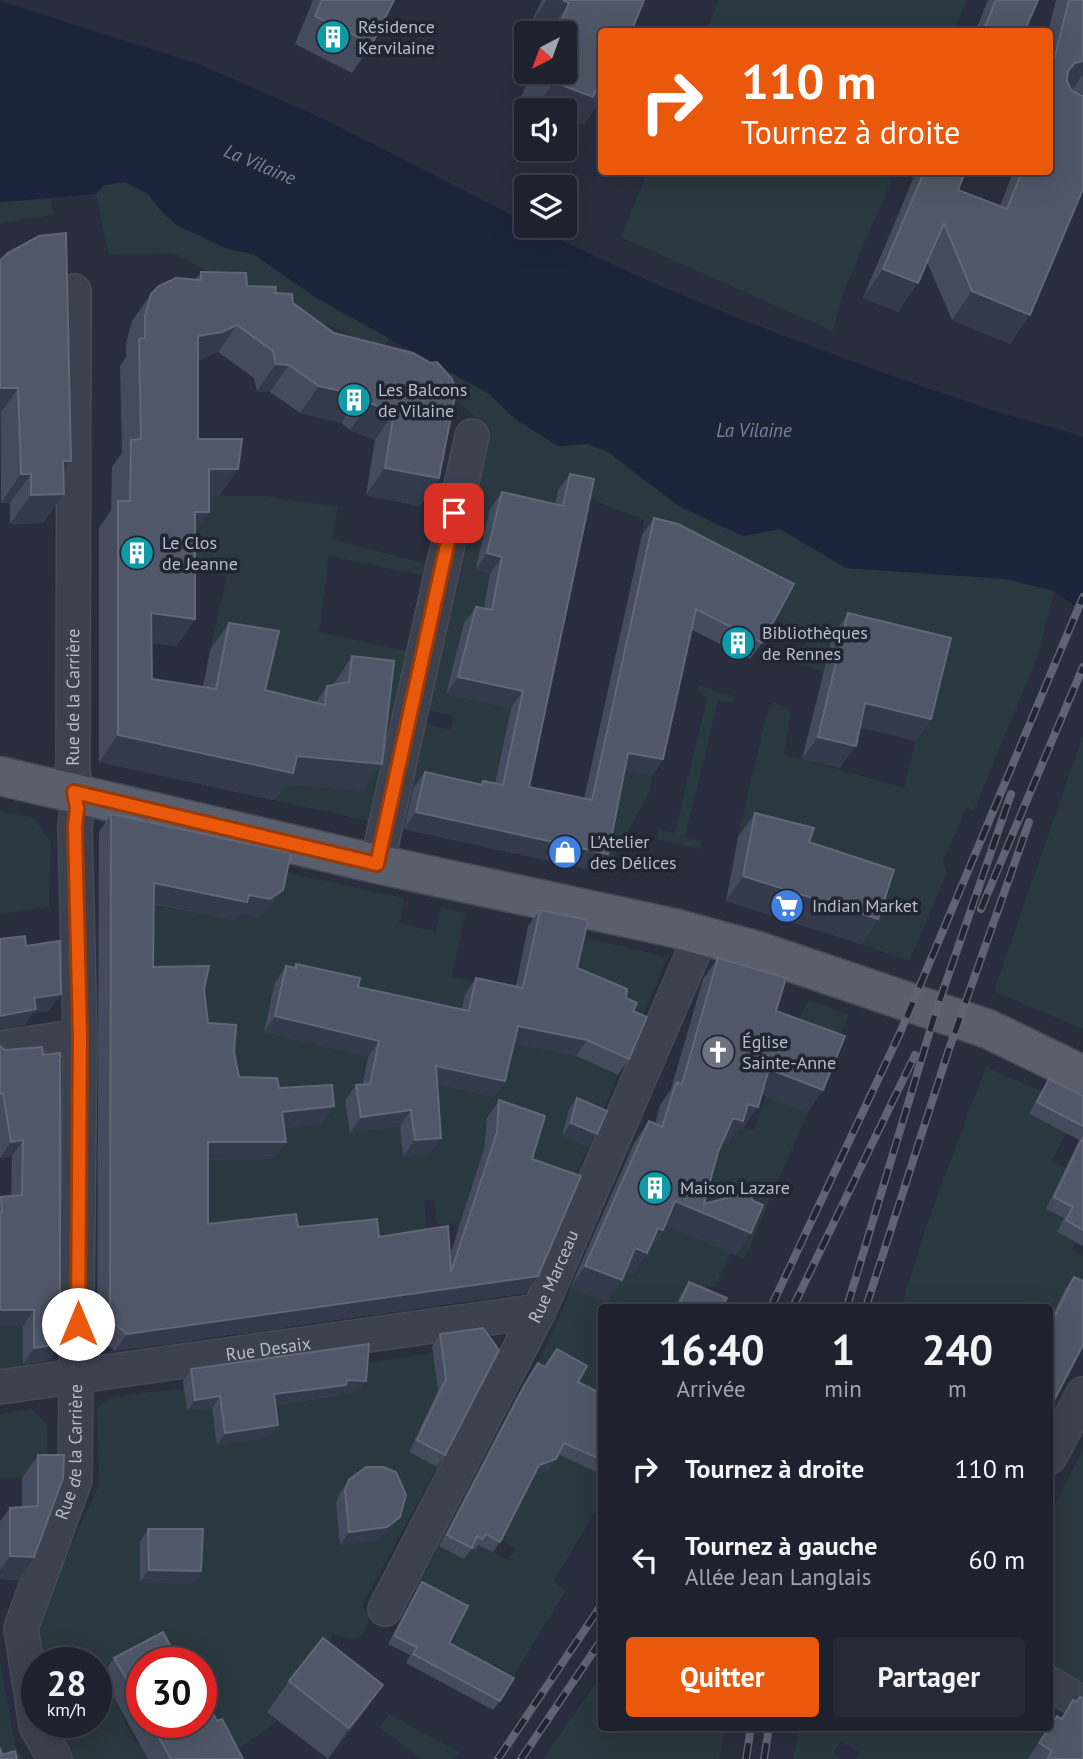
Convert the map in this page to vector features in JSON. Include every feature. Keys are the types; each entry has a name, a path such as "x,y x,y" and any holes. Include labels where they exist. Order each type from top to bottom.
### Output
{"main road":[{"path":"0,776 377,864 701,935 794,961 988,1029 1083,1075"}],"street":[{"name":"Rue de la Carrière","path":"55,1759 36,1726 21,1629 75,1480 80,1036 75,827 77,808 74,792 74,291"},
{"path":"377,864 472,436"},
{"name":"Rue Marceau","path":"385,1609 539,1311 701,935"},
{"path":"0,1048 80,1036"},
{"name":"Rue Desaix","path":"0,1387 539,1311"},
{"path":"1053,1451 1083,1394"}],"shaded area":[{"path":"719,0 967,0 955,28 707,28"},
{"path":"646,175 894,175 843,293 833,331 621,237"},
{"path":"125,182 148,194 161,211 178,226 228,249 253,254 318,299 389,338 383,349 223,279 173,253 109,255 96,194 104,185"},
{"path":"51,199 53,215 0,223 0,202"},
{"path":"451,371 458,378 489,393 514,418 558,446 588,444 608,452 679,506 743,536 780,529 847,568 1006,579 1054,591 1038,655 974,810 966,808 943,861 947,873 909,961 861,944 872,910 881,913 894,874 738,837 766,717 774,702 791,711 784,754 904,788 935,660 833,635 824,672 794,663 809,636 773,618 642,535 644,520 583,496 558,491 490,802 409,788 425,724 450,730 454,716 428,710 460,576 488,428 441,387","holes":["490,509 514,599 490,574 475,570"]},
{"path":"190,496 263,496 338,507 332,539 429,565 426,576 329,556 319,632 410,652 369,821 274,800 210,650 227,576 176,567","holes":["375,689 362,791 299,785 308,713 331,702"]},
{"path":"698,685 735,697 732,703 718,700 685,837 701,842 700,849 657,839 659,830 675,833 707,698 698,692"},
{"path":"1083,735 1083,1029 994,991"},
{"path":"617,770 652,776 650,791 607,869 597,867"},
{"path":"0,811 34,818 51,842 49,907 0,914"},
{"path":"279,871 404,898 399,923 436,932 441,907 465,913 452,977 515,991 517,979 541,984 576,936 667,957 636,1033 570,1039 581,1059 618,1075 598,1123 562,1136 588,1147 569,1194 486,1132 471,1270 440,1251 456,1249 455,1223 437,1225 434,1200 424,1201 427,1231 408,1248 415,1311 401,1313 397,1285 382,1288 386,1315 375,1316 364,1237 278,1285 284,1329 238,1335 234,1298 188,1320 192,1342 162,1346 166,1318 144,1128 212,1160 273,1159 226,1094 155,984 142,901 164,906 166,899 262,914 270,908","holes":["368,1055 379,1129 350,1133 345,1102 358,1103"]},
{"path":"809,1000 849,1015 835,1045 795,1107 808,1112 744,1259 731,1254 716,1284 713,1287 706,1286 699,1302 681,1294 676,1304 598,1304 598,1447 586,1467 598,1473 598,1507 553,1582 566,1590 514,1675 494,1664 488,1676 443,1652 461,1615 415,1590 439,1546 464,1558 470,1547 478,1545 509,1560 516,1549 499,1539 538,1378 531,1374 551,1336 571,1288 607,1301 608,1202 702,1240 686,1211 713,1138 732,1126 754,1130 784,1049"},
{"path":"986,1067 1041,1091 1029,1114 1066,1133 1052,1161 1066,1168 1046,1209 1064,1218 1058,1232 1076,1242 1072,1250 1083,1256 1083,1298 1065,1290 1053,1312 1053,1304 902,1304 928,1221"},
{"path":"0,1326 23,1326 23,1366 0,1369"},
{"path":"433,1353 449,1369 431,1403 461,1420 446,1449 413,1440 409,1452 437,1467 361,1607 371,1614 363,1634 354,1639 332,1634 328,1663 368,1698 368,1708 361,1716 302,1669 278,1721 234,1752 217,1737 217,1647 126,1647 126,1663 112,1671 112,1647 39,1647 38,1631 52,1587 99,1485 97,1408 112,1397 184,1388 187,1411 212,1408 218,1445 261,1377 286,1403 338,1397 360,1364"},
{"path":"31,1409 47,1424 48,1478 0,1478 0,1414"},
{"path":"1083,1449 1083,1687 1053,1669 1053,1508"},
{"path":"0,1661 15,1745 22,1759 0,1759"},
{"path":"598,1680 598,1731 724,1731 719,1759 543,1759"},
{"path":"112,1695 126,1723 126,1738 134,1738 137,1744 142,1742 151,1759 70,1759 59,1738 112,1738"},
{"path":"389,1714 459,1752 454,1759 421,1759 380,1727"},
{"path":"799,1731 1038,1731 1063,1746 1028,1759 856,1759 860,1753 841,1741 833,1753 842,1759 793,1759"}],"water":[{"name":"La Vilaine","path":"0,1 201,65 324,119 514,216 514,238 557,238 699,302 814,347 929,389 1083,437 1083,611 1054,591 1006,579 846,568 780,529 743,536 679,506 608,452 588,444 558,446 514,418 488,393 318,299 253,254 228,249 178,226 161,211 148,194 125,182 104,185 96,194 0,202"}],"building":[{"path":"322,0 394,0 372,44 315,16"},
{"path":"563,0 644,0 633,28 598,28 598,91 593,97 559,84 578,84 578,21 562,21 569,3"},
{"path":"996,0 1038,0 1026,28 985,28"},
{"path":"1069,0 1083,0 1083,61 1075,63 1068,71 1067,81 1071,90 1083,96 1083,189 1030,315 972,291 944,223 918,283 883,269 923,175 964,175 958,190 1007,209 1021,175 1053,175 1053,64"},
{"path":"66,233 71,461 63,461 64,494 31,495 31,474 21,474 18,388 0,388 0,261 8,253 39,236"},
{"path":"201,272 246,273 247,286 276,287 275,293 292,294 293,303 334,333 413,353 431,363 437,362 452,379 456,391 439,478 385,468 394,412 369,403 360,395 319,386 289,365 276,364 273,351 237,325 222,332 198,336 198,439 242,439 238,469 209,469 209,512 195,512 195,619 151,613 152,679 216,689 229,623 279,631 265,690 325,705 327,686 349,682 352,656 394,661 382,764 297,756 293,773 118,735 118,501 130,501 131,440 141,439 139,339 145,338 145,316 151,294 159,286 176,278 201,280"},
{"path":"570,474 594,479 529,787 592,800 654,518 678,524 794,584 762,643 696,609 663,759 628,753 608,854 416,812 425,772 482,785 483,781 503,785 523,691 458,677 476,607 492,610 502,557 487,553 502,492 563,506"},
{"path":"848,613 951,638 931,719 865,703 856,746 818,737"},
{"path":"755,813 814,828 809,842 894,870 878,919 743,876"},
{"path":"111,814 291,853 283,890 270,899 249,895 247,902 154,883 153,967 209,966 204,989 208,1023 236,1025 234,1052 239,1077 277,1078 279,1088 332,1085 334,1106 282,1112 286,1142 208,1142 208,1224 296,1214 298,1227 377,1219 379,1237 448,1226 451,1272 497,1132 499,1100 545,1116 532,1159 581,1176 538,1276 127,1334 110,1320"},
{"path":"540,910 588,920 577,968 627,989 626,998 637,1003 633,1011 647,1017 629,1059 587,1040 518,1026 505,1081 436,1066 441,1138 415,1140 411,1110 361,1117 356,1085 370,1084 379,1041 275,1016 286,966 296,968 296,964 360,978 358,987 469,1011 476,978 523,988"},
{"path":"25,936 26,946 60,941 61,994 34,998 36,1009 0,1016 0,939"},
{"path":"718,958 786,978 776,1011 845,1036 823,1090 769,1069 758,1107 748,1104 743,1121 733,1118 718,1152 704,1204 749,1192 753,1201 763,1205 751,1233 675,1201 663,1230 658,1228 647,1253 635,1248 622,1280 585,1266 649,1121 662,1127 676,1083 682,1084"},
{"path":"0,1046 5,1050 42,1047 43,1055 60,1053 60,1344 34,1348 34,1310 0,1310 1,1197 22,1195 23,1140 11,1142 3,1093 0,1094"},
{"path":"1049,1079 1083,1096 1083,1126 1037,1102"},
{"path":"577,1098 607,1111 597,1134 571,1123"},
{"path":"1083,1137 1083,1230 1066,1220 1073,1207 1054,1197"},
{"path":"1074,1277 1083,1281 1083,1345 1053,1402 1053,1319"},
{"path":"689,1282 727,1298 724,1304 679,1304"},
{"path":"483,1328 499,1350 445,1455 417,1440 446,1379 440,1334"},
{"path":"369,1344 366,1381 347,1380 346,1385 274,1394 278,1425 225,1433 220,1396 195,1400 191,1369"},
{"path":"557,1349 587,1366 578,1382 598,1392 598,1458 564,1443 556,1459 539,1465 500,1542 486,1534 482,1539 477,1536 472,1548 447,1535 524,1386 538,1363 545,1367"},
{"path":"38,1455 64,1455 63,1478 34,1557 10,1556 10,1508 38,1506"},
{"path":"366,1467 383,1467 396,1472 406,1495 400,1517 387,1527 349,1532 345,1490 349,1480"},
{"path":"148,1529 203,1529 201,1571 149,1570"},
{"path":"422,1582 468,1606 449,1643 514,1678 500,1701 413,1654 417,1647 394,1636"},
{"path":"163,1632 171,1647 135,1647"},
{"path":"323,1638 383,1685 349,1728 289,1681"},
{"path":"126,1652 126,1679 114,1658"},
{"path":"1080,1697 1083,1698 1083,1759 1047,1759 1052,1751 1039,1743 1047,1731 1053,1731 1053,1722 1057,1716 1062,1719 1073,1700 1077,1702"},
{"path":"222,1719 243,1759 171,1759 159,1738 217,1738 217,1721"},
{"path":"0,1748 2,1755 15,1751 17,1759 0,1759"}],"railway":[{"path":"772,1304 900,1033 1083,597"},
{"path":"981,909 1083,667"},
{"path":"848,1304 935,1014 1011,794"},
{"path":"867,1304 948,1052 1029,822"},
{"path":"794,1304 915,1055"},
{"path":"498,1759 598,1610"},
{"path":"521,1759 598,1645"},
{"path":"746,1759 750,1731"},
{"path":"764,1759 768,1731"}],"place":[{"name":"Résidence Kervilaine","path":"333,37"},
{"name":"Les Balcons de Vilaine","path":"354,400"},
{"name":"Le Clos de Jeanne","path":"137,553"},
{"name":"Bibliothèques de Rennes","path":"738,643"},
{"name":"L'Atelier des Délices","path":"565,852"},
{"name":"Indian Market","path":"787,906"},
{"name":"Église Sainte-Anne","path":"718,1052"},
{"name":"Maison Lazare","path":"655,1188"}],"route":[{"path":"78,1324 80,1036 75,827 77,808 74,792 377,864 454,513"}]}
